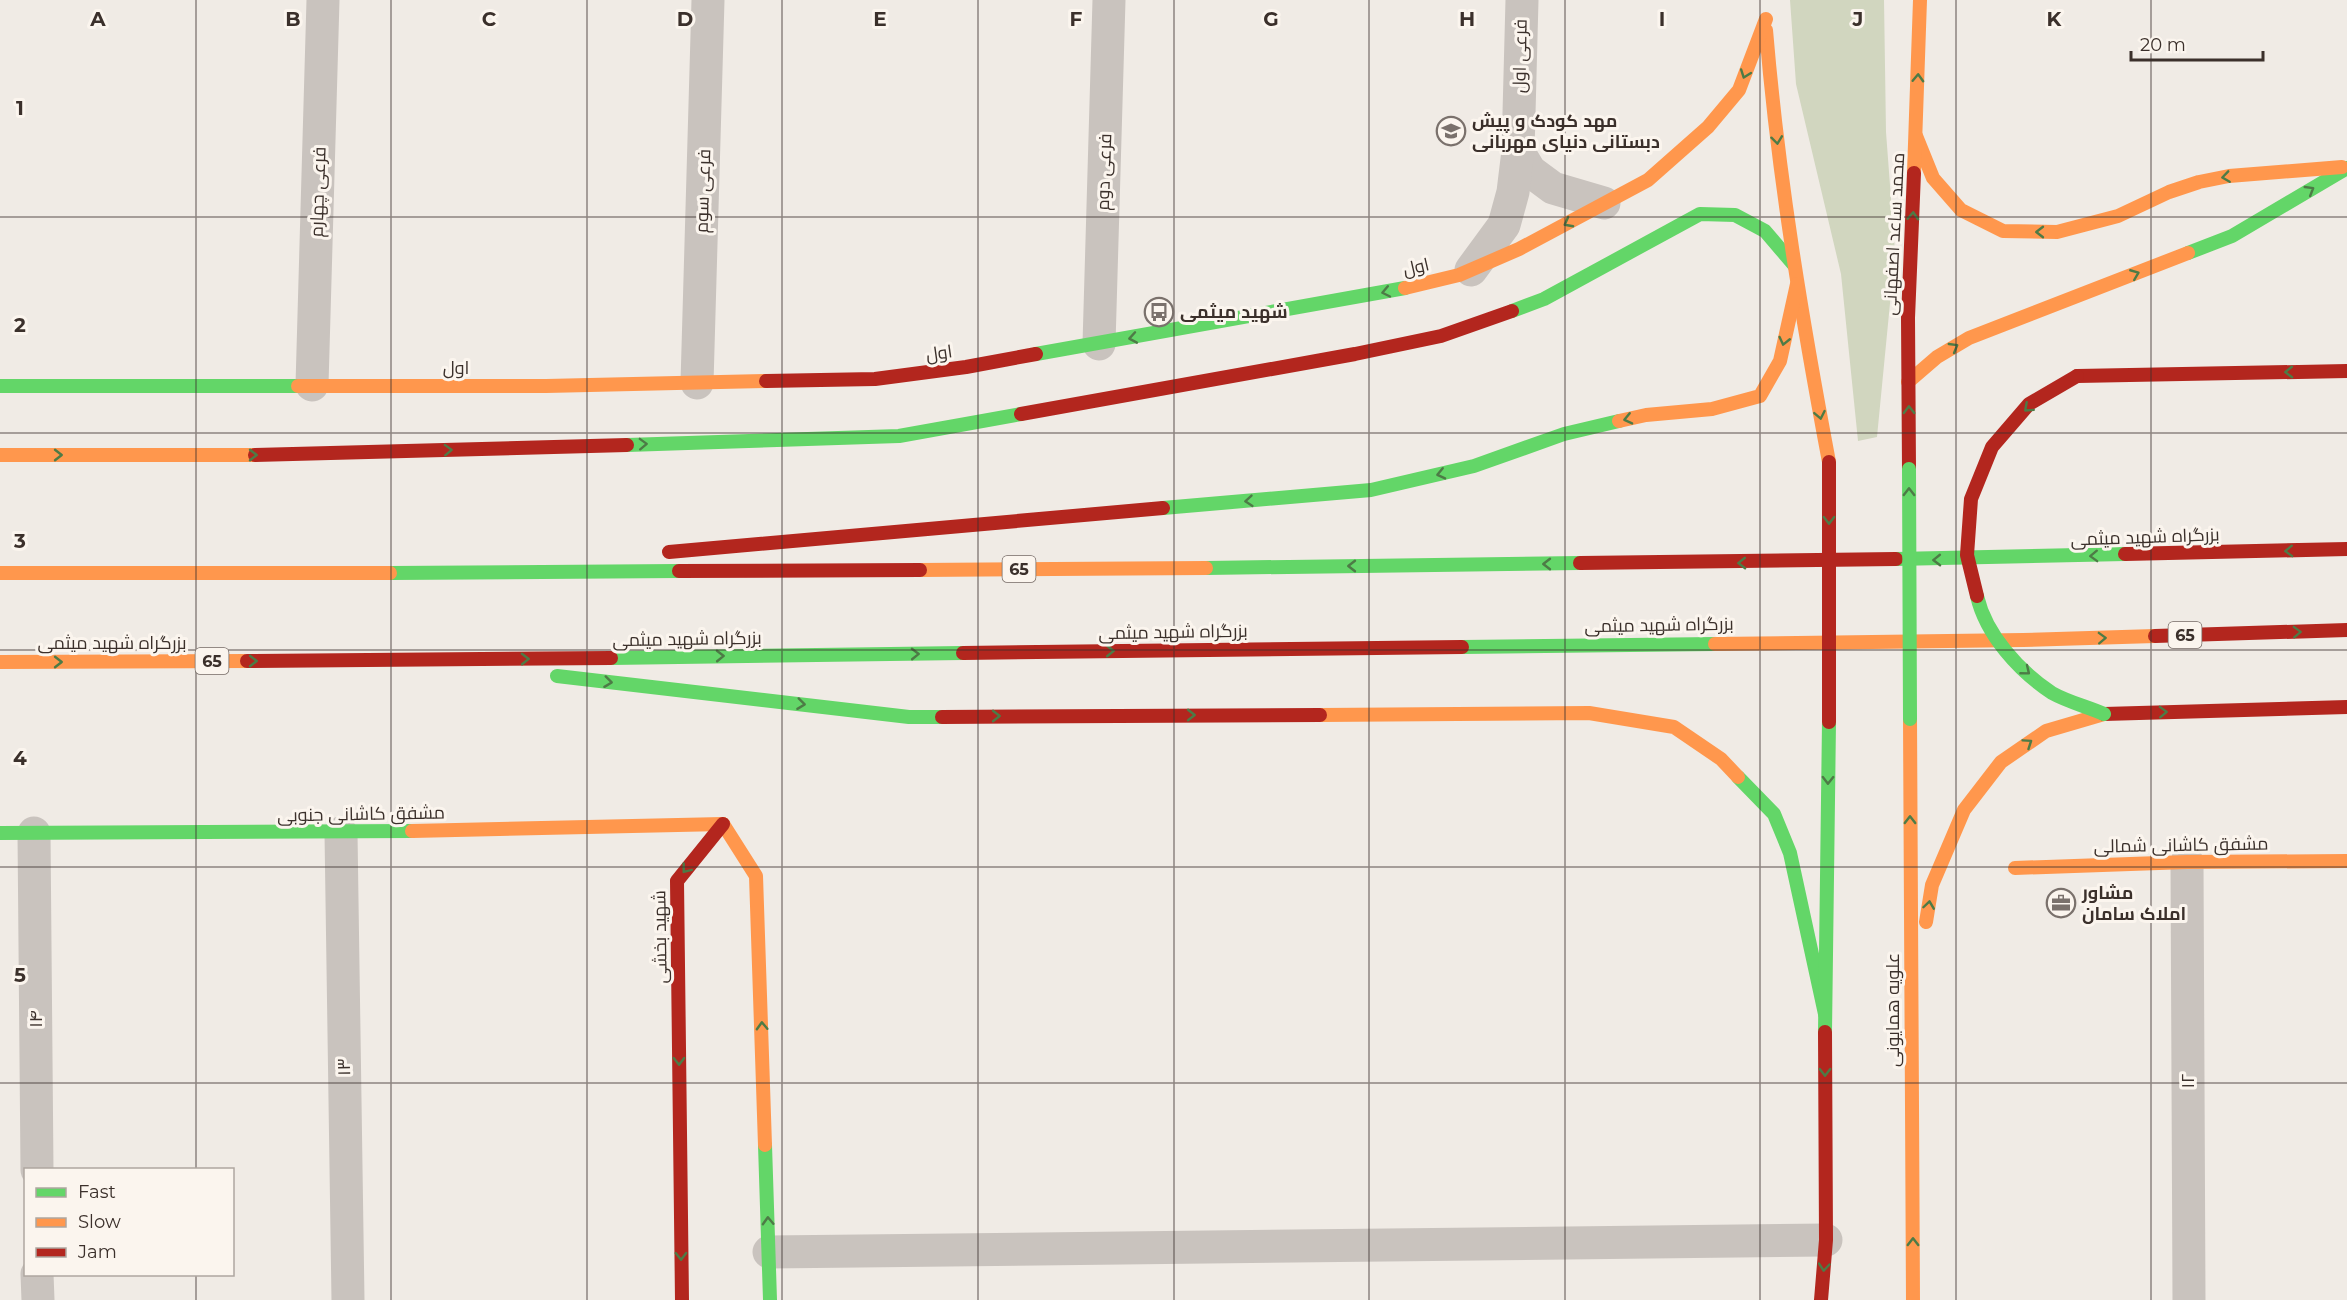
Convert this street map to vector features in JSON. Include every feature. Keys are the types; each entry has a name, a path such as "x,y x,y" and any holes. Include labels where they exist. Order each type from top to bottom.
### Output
{"main road":[{"name":"محمد ساعد اصفهانی","path":"1909,469 1909,288 1920,0"},
{"name":"اول","path":"0,386 546,386 875,380 966,367 1391,291 1471,270 1519,249 1648,180 1708,127 1739,90 1765,14 1770,79 1794,265"},
{"path":"1916,136 1933,178 1961,210 2003,231 2057,232 2118,216 2169,192 2199,182 2229,176 2347,168"},
{"path":"1908,382 1937,357 1970,338 2232,236 2347,168"},
{"path":"0,455 311,455 899,436 1355,354 1441,336 1544,299 1700,214 1735,215 1765,231 1794,265 1829,462 1829,722 1825,1014 1826,1240 1821,1300"},
{"path":"650,554 1371,490 1428,477 1473,466 1564,434 1646,415 1713,409 1760,396 1779,361 1797,284"},
{"path":"2104,714 2053,693 2009,657 1980,610 1967,555 1971,499 1992,447 2029,404 2077,376 2347,371"},
{"name":"علویه همایونی","path":"1909,469 1913,1300"},
{"name":"بزرگراه شهید میثمی","path":"0,573 425,574 1725,563 2037,558 2347,549"},
{"path":"425,574 614,557"},
{"name":"بزرگراه شهید میثمی","path":"0,662 424,660 2023,640 2347,630"},
{"path":"424,660 909,717 1589,713 1674,727 1721,759 1774,814 1790,853 1825,1014"},
{"path":"1911,1025 1932,885 1964,810 2001,762 2046,731 2104,714 2347,707"},
{"path":"723,824 756,876 770,1300"},
{"name":"مشفق کاشانی جنوبی","path":"0,833 340,833 723,824"},
{"name":"شهید بخشی","path":"682,1300 677,881 723,824"},
{"name":"مشفق کاشانی شمالی","path":"2015,868 2187,862 2347,861"}],"street":[{"name":"فرعی چهارم","path":"312,385 323,0"},
{"name":"فرعی سوم","path":"697,383 708,0"},
{"name":"فرعی دوم","path":"1099,344 1109,0"},
{"name":"فرعی اول","path":"1471,270 1504,225 1513,192 1518,151 1522,0"},
{"path":"1518,151 1530,171 1552,188 1604,203"},
{"name":"۱۴","path":"34,833 37,1168"},
{"name":"۱۳","path":"340,833 348,1300"},
{"name":"۱۲","path":"2187,862 2189,1300"},
{"path":"770,1252 1826,1240"},
{"path":"38,1276 38,1300"}],"green space":[{"path":"1790,0 1884,0 1886,132 1895,252 1877,437 1858,441 1841,274 1796,84"}],"traffic: fast":[{"path":"2188,253 2232,236 2347,168"},
{"path":"1512,311 1544,299 1700,214 1735,215 1765,231 1794,265"},
{"path":"1036,354 1405,288"},
{"path":"0,386 298,386"},
{"path":"627,445 899,436 1021,414"},
{"path":"1163,508 1371,490 1474,466 1564,434 1619,421"},
{"path":"1909,469 1910,719"},
{"path":"1896,559 2125,554"},
{"path":"1206,568 1580,563"},
{"path":"390,573 679,571"},
{"path":"1977,596 1988,625 2016,663 2052,693 2104,714"},
{"path":"1462,647 1715,644"},
{"path":"611,658 963,653"},
{"path":"557,676 909,717 942,717"},
{"path":"1825,1032 1829,722"},
{"path":"1738,777 1774,814 1790,853 1825,1014"},
{"path":"0,833 412,831"},
{"path":"765,1145 770,1300"}],"traffic: slow":[{"path":"1914,173 1920,0"},
{"path":"1405,288 1459,275 1519,249 1648,180 1708,127 1739,90 1766,19"},
{"path":"1766,30 1777,139 1792,247 1829,462"},
{"path":"1916,136 1933,178 1961,210 2003,231 2057,232 2118,216 2169,192 2199,182 2229,176 2342,167"},
{"path":"1908,382 1937,357 1969,338 2188,253"},
{"path":"1619,421 1646,415 1712,409 1760,396 1780,361 1797,284"},
{"path":"298,386 546,386 766,381"},
{"path":"0,455 255,455"},
{"path":"920,570 1206,568"},
{"path":"0,573 390,573"},
{"path":"1715,644 2155,636"},
{"path":"0,662 247,661"},
{"path":"1320,715 1589,713 1674,727 1721,759 1738,777"},
{"path":"1926,922 1932,885 1964,810 2001,762 2046,731 2104,714"},
{"path":"1910,719 1913,1300"},
{"path":"723,824 756,876 765,1145"},
{"path":"412,831 723,824"},
{"path":"2015,868 2187,862 2347,861"}],"traffic: jam":[{"path":"1909,469 1908,318 1914,173"},
{"path":"1021,414 1355,354 1441,336 1512,311"},
{"path":"766,381 875,379 966,367 1036,354"},
{"path":"2077,376 2347,371"},
{"path":"1977,596 1967,555 1971,499 1992,447 2029,404 2077,376"},
{"path":"255,455 627,445"},
{"path":"1829,462 1829,722"},
{"path":"669,552 1163,508"},
{"path":"2125,554 2347,549"},
{"path":"1580,563 1896,559"},
{"path":"679,571 920,570"},
{"path":"2155,636 2347,630"},
{"path":"963,653 1462,647"},
{"path":"247,661 611,658"},
{"path":"2104,714 2347,707"},
{"path":"942,717 1320,715"},
{"path":"682,1300 677,881 723,824"},
{"path":"1821,1300 1826,1240 1825,1032"}],"place":[{"name":"مهد کودک و پیش دبستانی دنیای‌ مهربانی","path":"1451,131"},
{"name":"شهید میثمی","path":"1159,312"},
{"name":"مشاور املاک سامان","path":"2061,903"}]}
